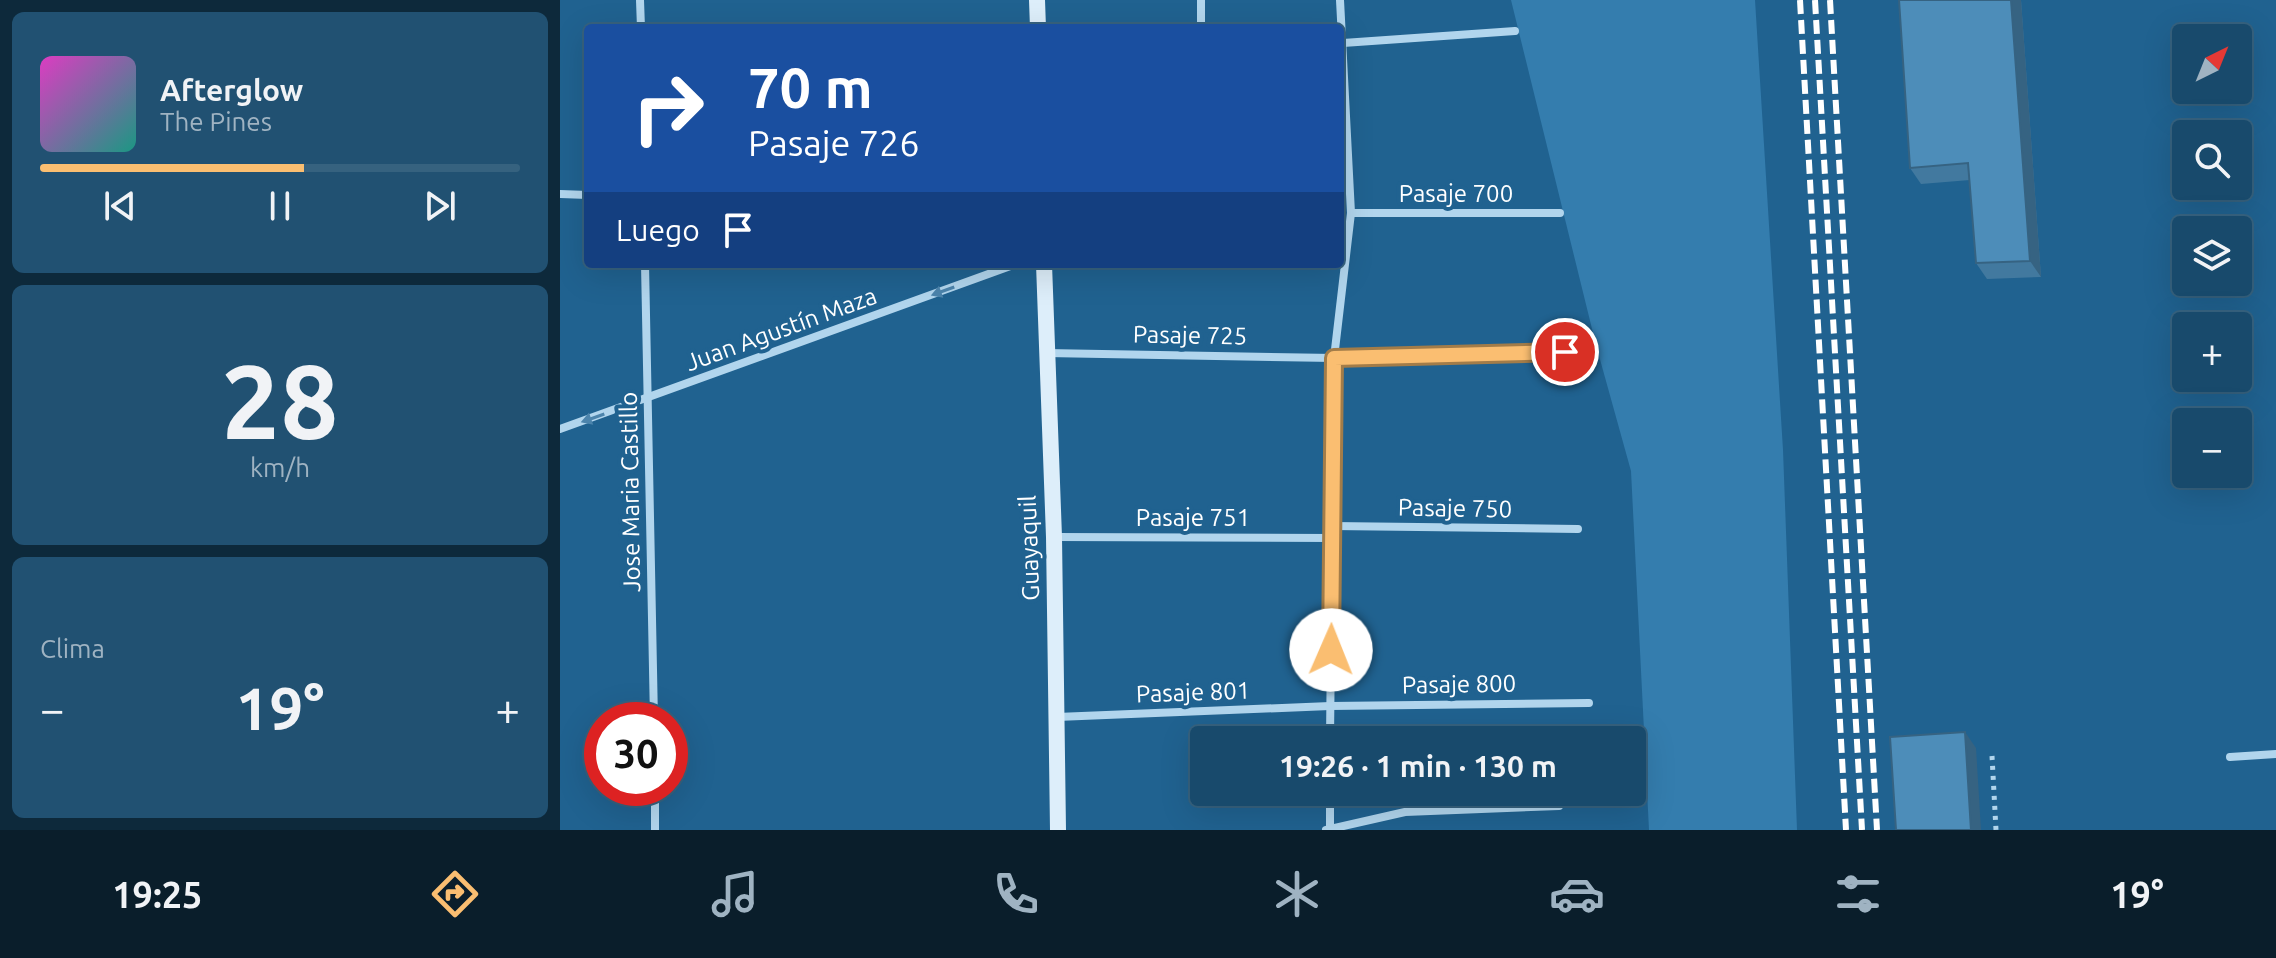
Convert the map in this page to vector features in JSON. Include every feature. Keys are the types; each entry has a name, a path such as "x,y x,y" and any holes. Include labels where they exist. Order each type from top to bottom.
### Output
{"street":[{"path":"640,0 641,24"},
{"path":"1037,0 1038,24"},
{"path":"1201,0 1201,24"},
{"path":"1340,0 1342,24"},
{"path":"1344,43 1515,31"},
{"path":"1330,726 1334,358 1351,213 1344,155"},
{"path":"560,194 584,195"},
{"name":"Pasaje 700","path":"1351,213 1560,213"},
{"name":"Jose Maria Castillo","path":"645,268 654,702"},
{"name":"Juan Agustín Maza","path":"560,429 1005,268"},
{"name":"Guayaquil","path":"1044,268 1054,537 1058,830"},
{"name":"Pasaje 725","path":"1046,353 1334,358 1565,352"},
{"name":"Pasaje 750","path":"1332,526 1578,529"},
{"name":"Pasaje 751","path":"1054,537 1332,538"},
{"name":"Pasaje 800","path":"1330,706 1589,703"},
{"name":"Pasaje 801","path":"1057,717 1330,706"},
{"path":"2230,757 2276,754"},
{"path":"655,806 655,830"},
{"path":"1329,806 1328,830 1405,812 1559,806"}],"path":[{"path":"1992,756 1996,830"}],"shaded area":[{"path":"1511,0 1755,0 1783,450 1797,830 1649,830 1631,471 1596,345"}],"building":[{"path":"1899,0 2011,0 2030,261 1976,263 1968,163 1910,168"},
{"path":"1965,732 1971,830 1896,830 1890,737"}],"railway":[{"path":"1800,0 1846,830"},
{"path":"1815,0 1862,830"},
{"path":"1830,0 1877,830"}],"route":[{"path":"1331,650 1334,358 1565,352"}]}
